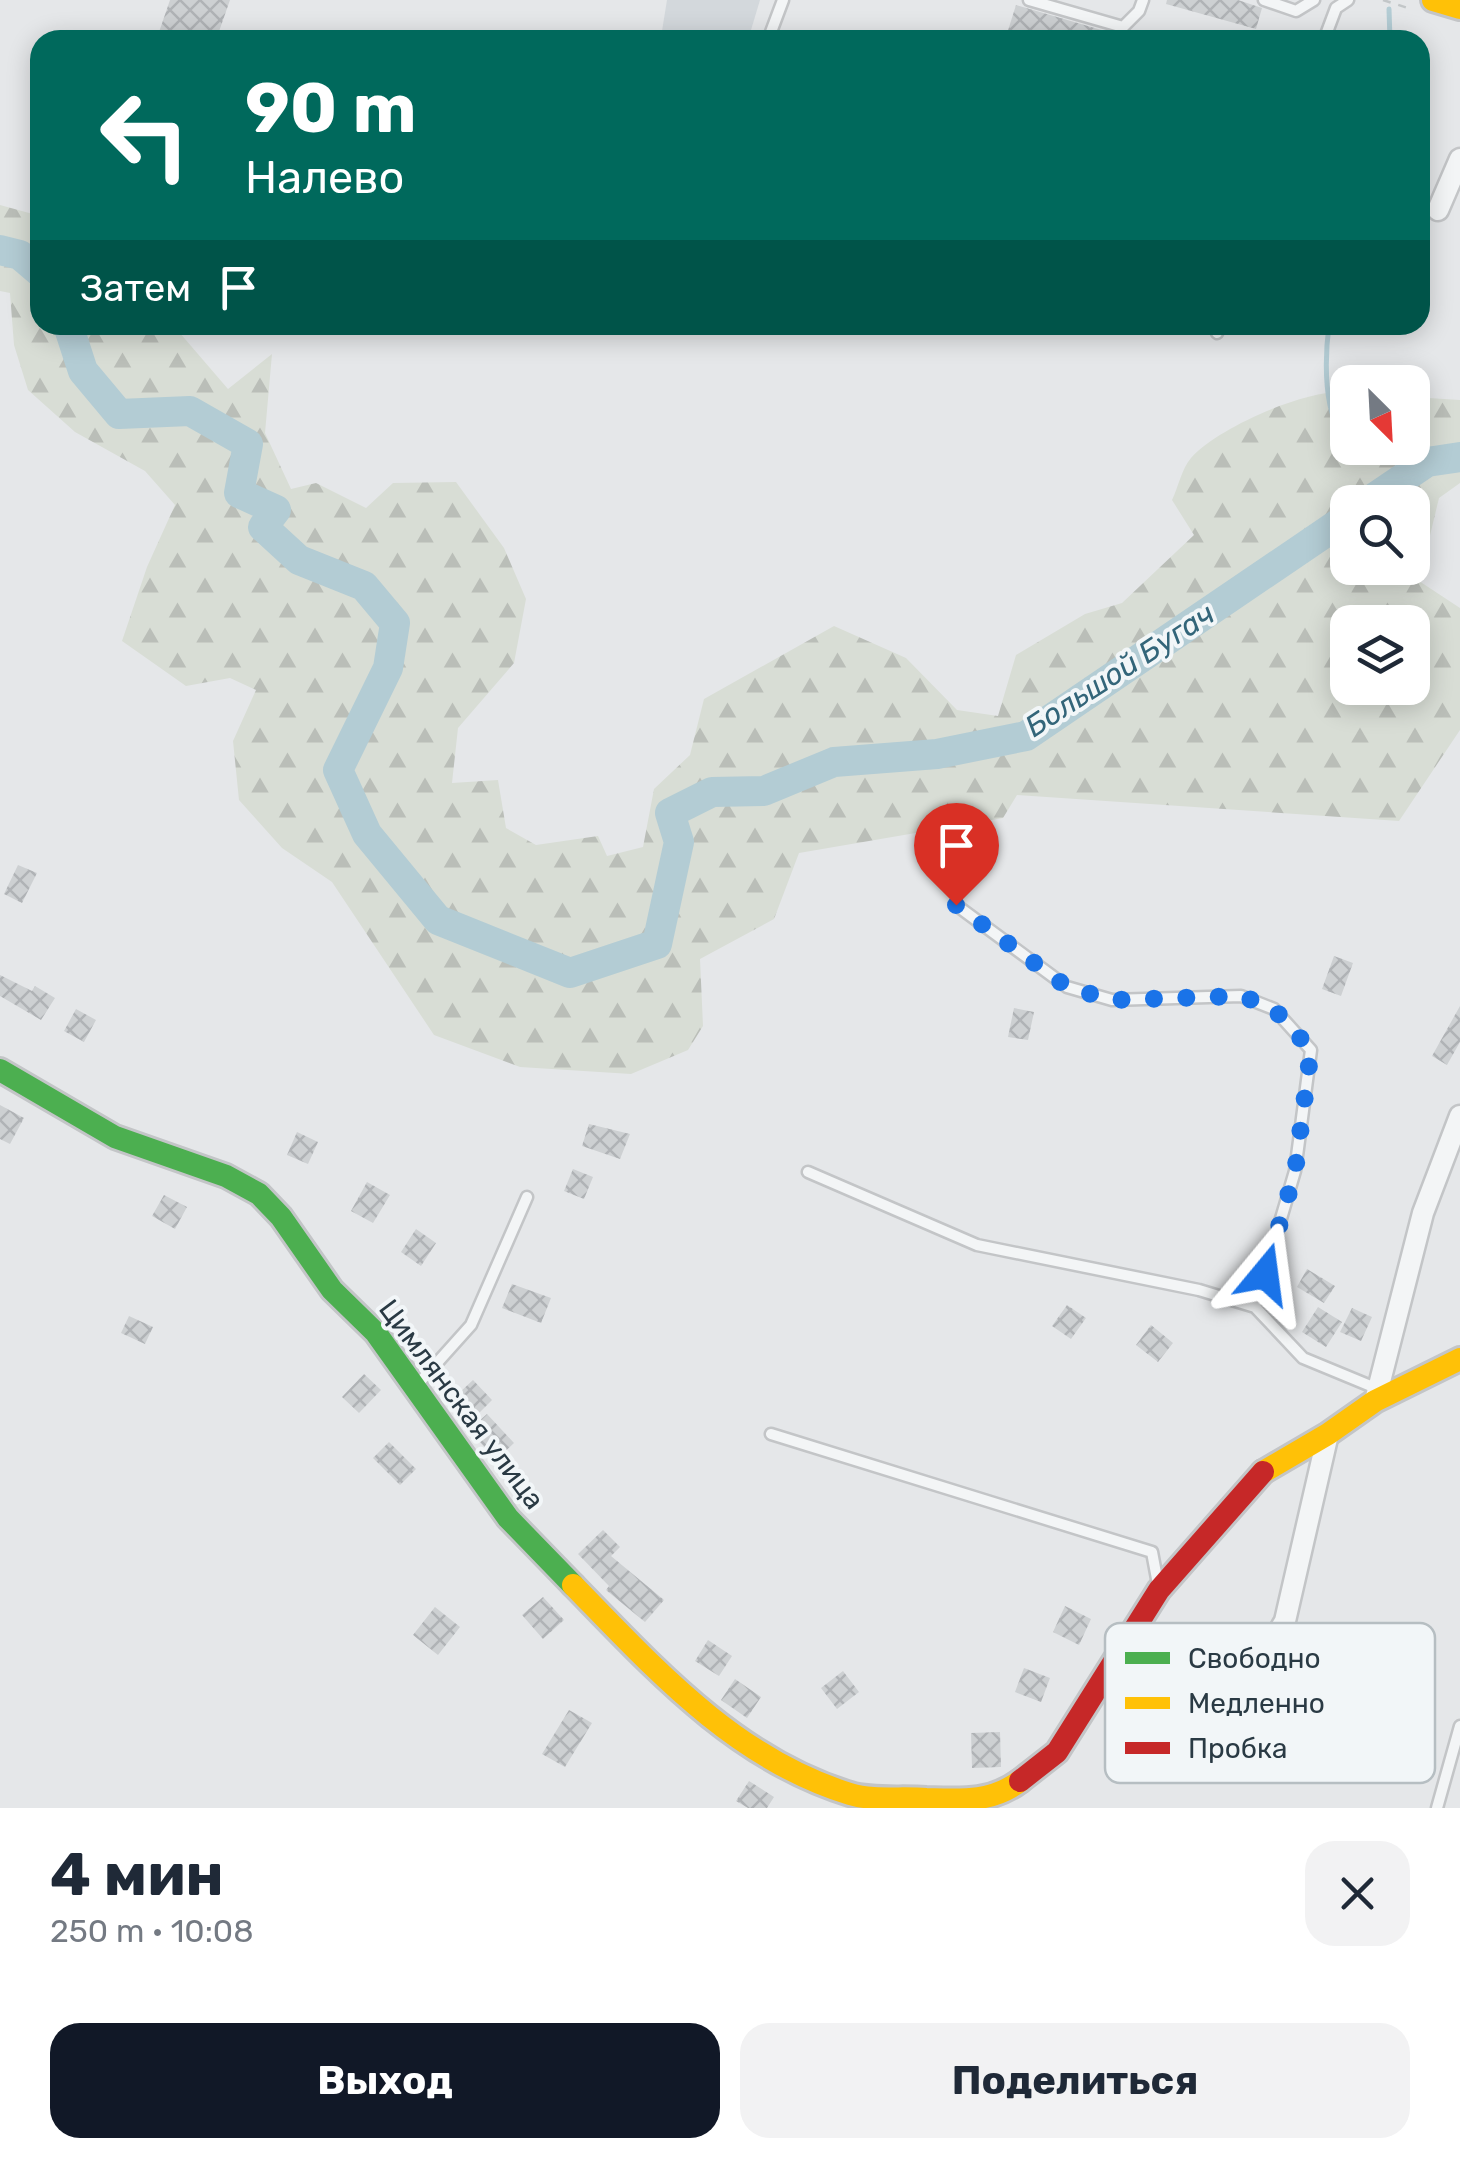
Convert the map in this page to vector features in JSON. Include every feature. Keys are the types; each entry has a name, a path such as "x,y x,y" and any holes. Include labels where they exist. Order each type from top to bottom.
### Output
{"street":[{"path":"1438,210 1460,159"},
{"name":"Цимлянская улица","path":"0,1070 116,1137 226,1176 258,1194 281,1217 332,1290 376,1334 508,1518 678,1692 761,1755 849,1801"},
{"path":"1377,1395 1423,1213 1460,1116"},
{"path":"1138,1623 1159,1590 1259,1474 1328,1434 1377,1395 1460,1359"},
{"path":"1284,1623 1328,1434"},
{"path":"849,1801 972,1801 1008,1790 1057,1752 1105,1676"}],"lane":[{"path":"772,30 782,0"},
{"path":"1029,0 1123,27 1139,12 1143,0"},
{"path":"1264,0 1296,11 1314,0"},
{"path":"1328,30 1336,8 1348,0"},
{"path":"956,905 1067,987 1112,1000 1242,996 1274,1009 1311,1050 1295,1172 1255,1308"},
{"path":"808,1172 977,1246 1199,1290 1255,1308 1303,1358 1377,1395"},
{"path":"414,1387 471,1325 528,1197"},
{"path":"771,1434 1152,1552 1159,1590"},
{"path":"1437,1808 1460,1726"}],"shaded area":[{"path":"667,0 760,0 751,30 662,30"}],"green space":[{"path":"0,205 30,213 30,335 182,335 228,389 272,354 265,433 291,489 316,483 366,508 393,483 456,482 504,548 526,599 514,663 458,728 452,783 498,780 506,828 536,845 598,836 607,856 643,847 654,789 690,755 704,699 834,626 906,658 957,710 998,716 1016,655 1085,614 1122,603 1194,535 1172,500 1191,458 1221,434 1264,412 1330,393 1330,465 1430,465 1430,398 1460,400 1460,483 1439,498 1430,535 1430,485 1330,485 1330,585 1425,585 1460,608 1460,730 1399,821 1017,795 1003,818 799,853 774,919 700,959 703,1026 688,1050 631,1074 520,1067 434,1035 332,882 282,848 239,800 233,741 256,690 230,678 186,686 122,641 147,567 175,505 145,471 75,432 28,390 14,345 10,293 0,291"}],"building":[{"path":"170,0 230,0 220,30 160,30"},
{"path":"1167,0 1238,0 1262,8 1256,29 1166,4"},
{"path":"1016,5 1101,30 1008,30"},
{"path":"18,865 37,873 22,903 4,894"},
{"path":"1334,956 1353,963 1341,996 1322,989"},
{"path":"0,975 32,991 35,986 55,998 41,1020 0,996"},
{"path":"1460,1006 1460,1042 1447,1065 1432,1056"},
{"path":"1014,1008 1034,1012 1028,1040 1008,1037"},
{"path":"76,1009 96,1020 84,1042 64,1031"},
{"path":"0,1105 24,1118 10,1144 0,1139"},
{"path":"589,1124 630,1134 620,1159 582,1146"},
{"path":"297,1132 318,1142 308,1164 287,1155"},
{"path":"573,1169 593,1177 584,1199 564,1191"},
{"path":"367,1182 390,1195 373,1223 351,1211"},
{"path":"164,1195 187,1207 175,1229 152,1216"},
{"path":"416,1229 436,1243 421,1266 401,1252"},
{"path":"1307,1269 1335,1286 1324,1303 1297,1287"},
{"path":"512,1284 551,1298 541,1323 502,1308"},
{"path":"1067,1305 1086,1318 1071,1339 1052,1326"},
{"path":"1318,1307 1342,1322 1326,1347 1302,1332"},
{"path":"1352,1308 1372,1317 1361,1341 1340,1332"},
{"path":"129,1316 153,1327 145,1344 121,1333"},
{"path":"1151,1325 1173,1343 1158,1362 1136,1345"},
{"path":"364,1374 381,1390 359,1413 342,1397"},
{"path":"473,1380 492,1400 478,1414 458,1394"},
{"path":"487,1414 514,1443 496,1460 469,1430"},
{"path":"389,1442 416,1469 400,1485 373,1458"},
{"path":"603,1530 620,1547 611,1556 664,1600 645,1622 606,1590 609,1586 578,1554"},
{"path":"543,1597 564,1620 543,1639 522,1615"},
{"path":"1065,1606 1091,1619 1079,1645 1053,1632"},
{"path":"435,1607 460,1627 438,1655 413,1635"},
{"path":"708,1640 732,1656 719,1676 695,1661"},
{"path":"1024,1668 1050,1678 1041,1702 1015,1692"},
{"path":"843,1671 859,1692 837,1709 821,1688"},
{"path":"735,1679 761,1697 747,1718 721,1700"},
{"path":"569,1710 592,1723 565,1767 542,1754"},
{"path":"1000,1732 1001,1767 972,1768 971,1733"},
{"path":"749,1781 774,1797 767,1808 748,1808 736,1801"}],"waterway":[{"path":"1389,9 1390,30"},
{"name":"Большой Бугач","path":"0,250 20,255 30,264"},
{"name":"Большой Бугач","path":"71,335 83,371 119,414 190,411 248,444 239,493 276,510 263,527 299,560 364,586 395,623 388,668 338,770 367,834 438,920 570,973 657,944 679,842 670,813 712,792 764,791 834,762 937,754 1026,736 1330,529"},
{"path":"1328,335 1326,369 1330,403"},
{"name":"Большой Бугач","path":"1393,485 1427,462 1460,457"}],"traffic: fast":[{"path":"0,1070 115,1137 226,1176 259,1194 281,1217 332,1290 376,1333 508,1518 573,1585"}],"traffic: slow":[{"path":"1433,0 1460,8"},
{"path":"1263,1472 1375,1401 1460,1359"},
{"path":"573,1585 699,1708 770,1758 808,1778 859,1796 951,1800 986,1797 1020,1781"}],"traffic: jam":[{"path":"1138,1623 1159,1590 1263,1472"},
{"path":"1020,1781 1057,1752 1105,1676"}],"route":[{"path":"956,905 1067,987 1112,1000 1242,996 1274,1009 1311,1050 1295,1172 1265,1274"}]}
